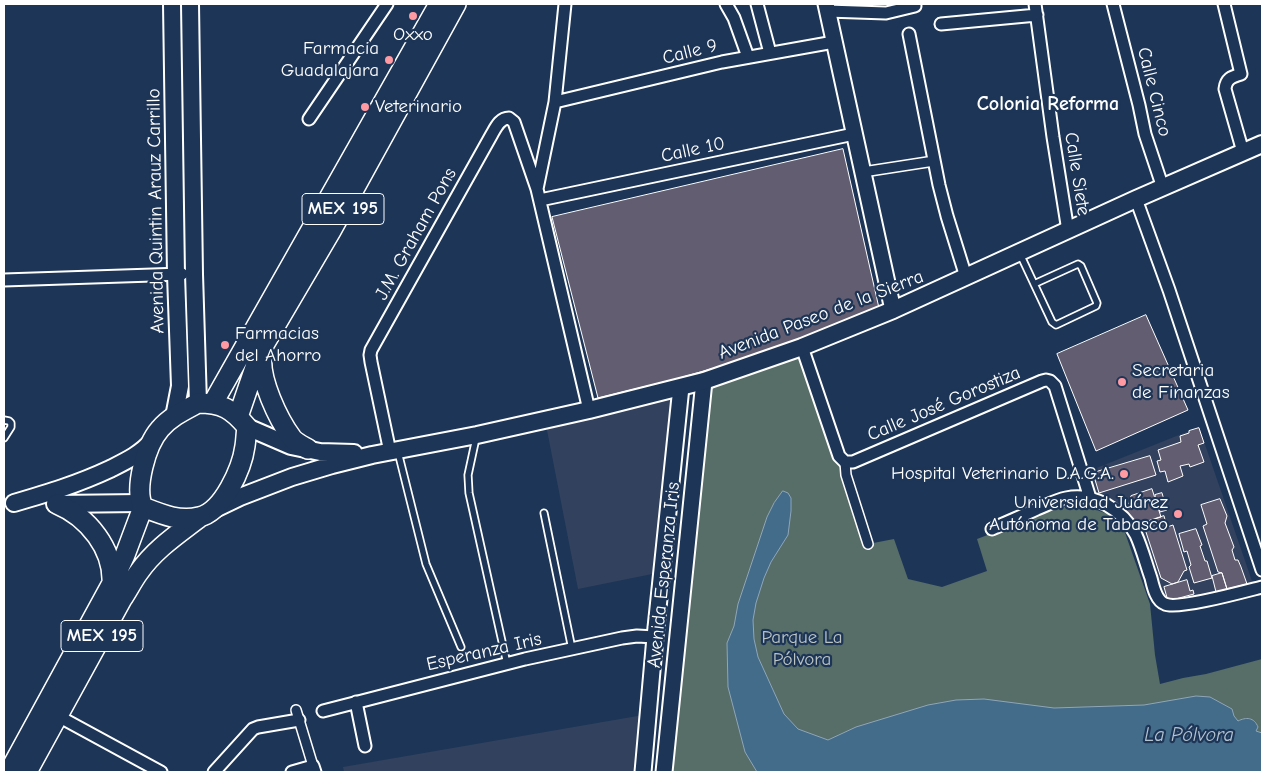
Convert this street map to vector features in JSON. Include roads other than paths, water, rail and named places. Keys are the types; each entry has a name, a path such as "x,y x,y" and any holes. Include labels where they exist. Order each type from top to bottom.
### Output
{"main road":[{"name":"Avenida Quintin Arauz Carrillo","path":"172,4 176,275 180,386 174,417"},
{"name":"Avenida Quintin Arauz Carrillo","path":"190,4 196,369 206,403"},
{"name":"MEX 195","path":"206,403 439,4"},
{"name":"MEX 195","path":"243,422 258,359 263,346 331,231 456,4"},
{"name":"Avenida Paseo de la Sierra","path":"207,513 240,497 292,477 332,465 589,410 681,387 704,381 802,347 966,278 1136,199 1262,144"},
{"path":"263,346 261,359 269,396 293,439 308,449"},
{"path":"206,403 225,408 243,422 245,447 231,486 207,513 183,519 172,517 142,505 9,503 61,490 127,461 146,448 160,429 174,417 206,403"},
{"name":"Avenida Paseo de la Sierra","path":"243,422 291,446 320,452 372,455"},
{"path":"142,505 140,487 142,473 152,441"},
{"path":"57,504 81,518 102,542 111,568 112,586"},
{"name":"MEX 195","path":"10,772 112,586 142,505"},
{"name":"MEX 195","path":"26,772 122,599 139,572 168,541 207,513"}],"street":[{"path":"309,119 387,4"},
{"path":"566,4 555,102 539,195 589,410"},
{"path":"726,4 734,18 748,57"},
{"path":"757,4 770,53"},
{"name":"Calle Cinco","path":"1113,4 1145,134 1163,188"},
{"path":"1224,4 1240,74 1228,79 1225,90 1243,152"},
{"path":"893,310 827,7 886,13 915,6"},
{"path":"941,24 1036,9"},
{"name":"Calle Siete","path":"1036,9 1050,118 1068,231"},
{"path":"909,34 947,216 966,278"},
{"name":"Calle 9","path":"555,102 722,62 834,42"},
{"name":"J.M. Graham Pons","path":"394,451 372,366 371,350 492,134 504,118 509,118 514,122 539,195"},
{"name":"Calle 10","path":"539,195 854,134"},
{"path":"863,172 934,160"},
{"path":"1136,199 1169,290 1262,570"},
{"path":"4,280 194,274"},
{"path":"802,347 839,456 845,462 846,475 868,544"},
{"name":"Calle José Gorostiza","path":"845,462 853,462 1048,380 1055,386 1090,498"},
{"name":"Avenida Esperanza Iris","path":"664,772 704,381"},
{"name":"Avenida Esperanza Iris","path":"643,772 681,387"},
{"path":"992,529 1059,500 1072,497 1090,498 1113,509 1132,529 1139,542 1157,595 1162,603 1166,605 1186,604 1262,587"},
{"name":"Esperanza Iris","path":"323,711 572,649 632,636 655,637"},
{"path":"356,702 365,746"},
{"path":"214,772 253,729 298,715 314,769 292,772"},
{"path":"58,716 161,772"}],"lane":[{"path":"1020,253 1034,284 1054,324 1056,325 1097,304 1081,266 1078,264 1034,284"},
{"path":"4,420 12,423 4,438"},
{"path":"477,435 468,475 468,492 507,664"},
{"path":"394,451 426,564 461,648"},
{"path":"544,513 572,649"}],"water":[{"name":"La Pólvora","path":"783,491 788,493 791,498 788,535 771,562 764,578 753,620 754,639 758,657 784,714 798,729 828,740 856,727 928,705 956,700 984,699 1054,708 1144,705 1196,696 1210,697 1232,709 1238,721 1250,719 1254,721 1258,727 1256,731 1262,733 1262,772 757,772 745,752 728,687 727,643 734,626 738,604 767,517"}],"place":[{"name":"Oxxo","path":"413,16"},
{"name":"Farmacia Guadalajara","path":"389,60"},
{"name":"Veterinario","path":"365,107"},
{"name":"Farmacias del Ahorro","path":"225,345"},
{"name":"Secretaria de Finanzas","path":"1122,382"},
{"name":"Hospital Veterinario D.A.G.A.","path":"1124,474"},
{"name":"Universidad Juárez Autónoma de Tabasco","path":"1178,514"}],"district":[{"name":"Colonia Reforma","path":"1048,104"}],"park label":[{"name":"Parque La Pólvora","path":"802,649"}]}
